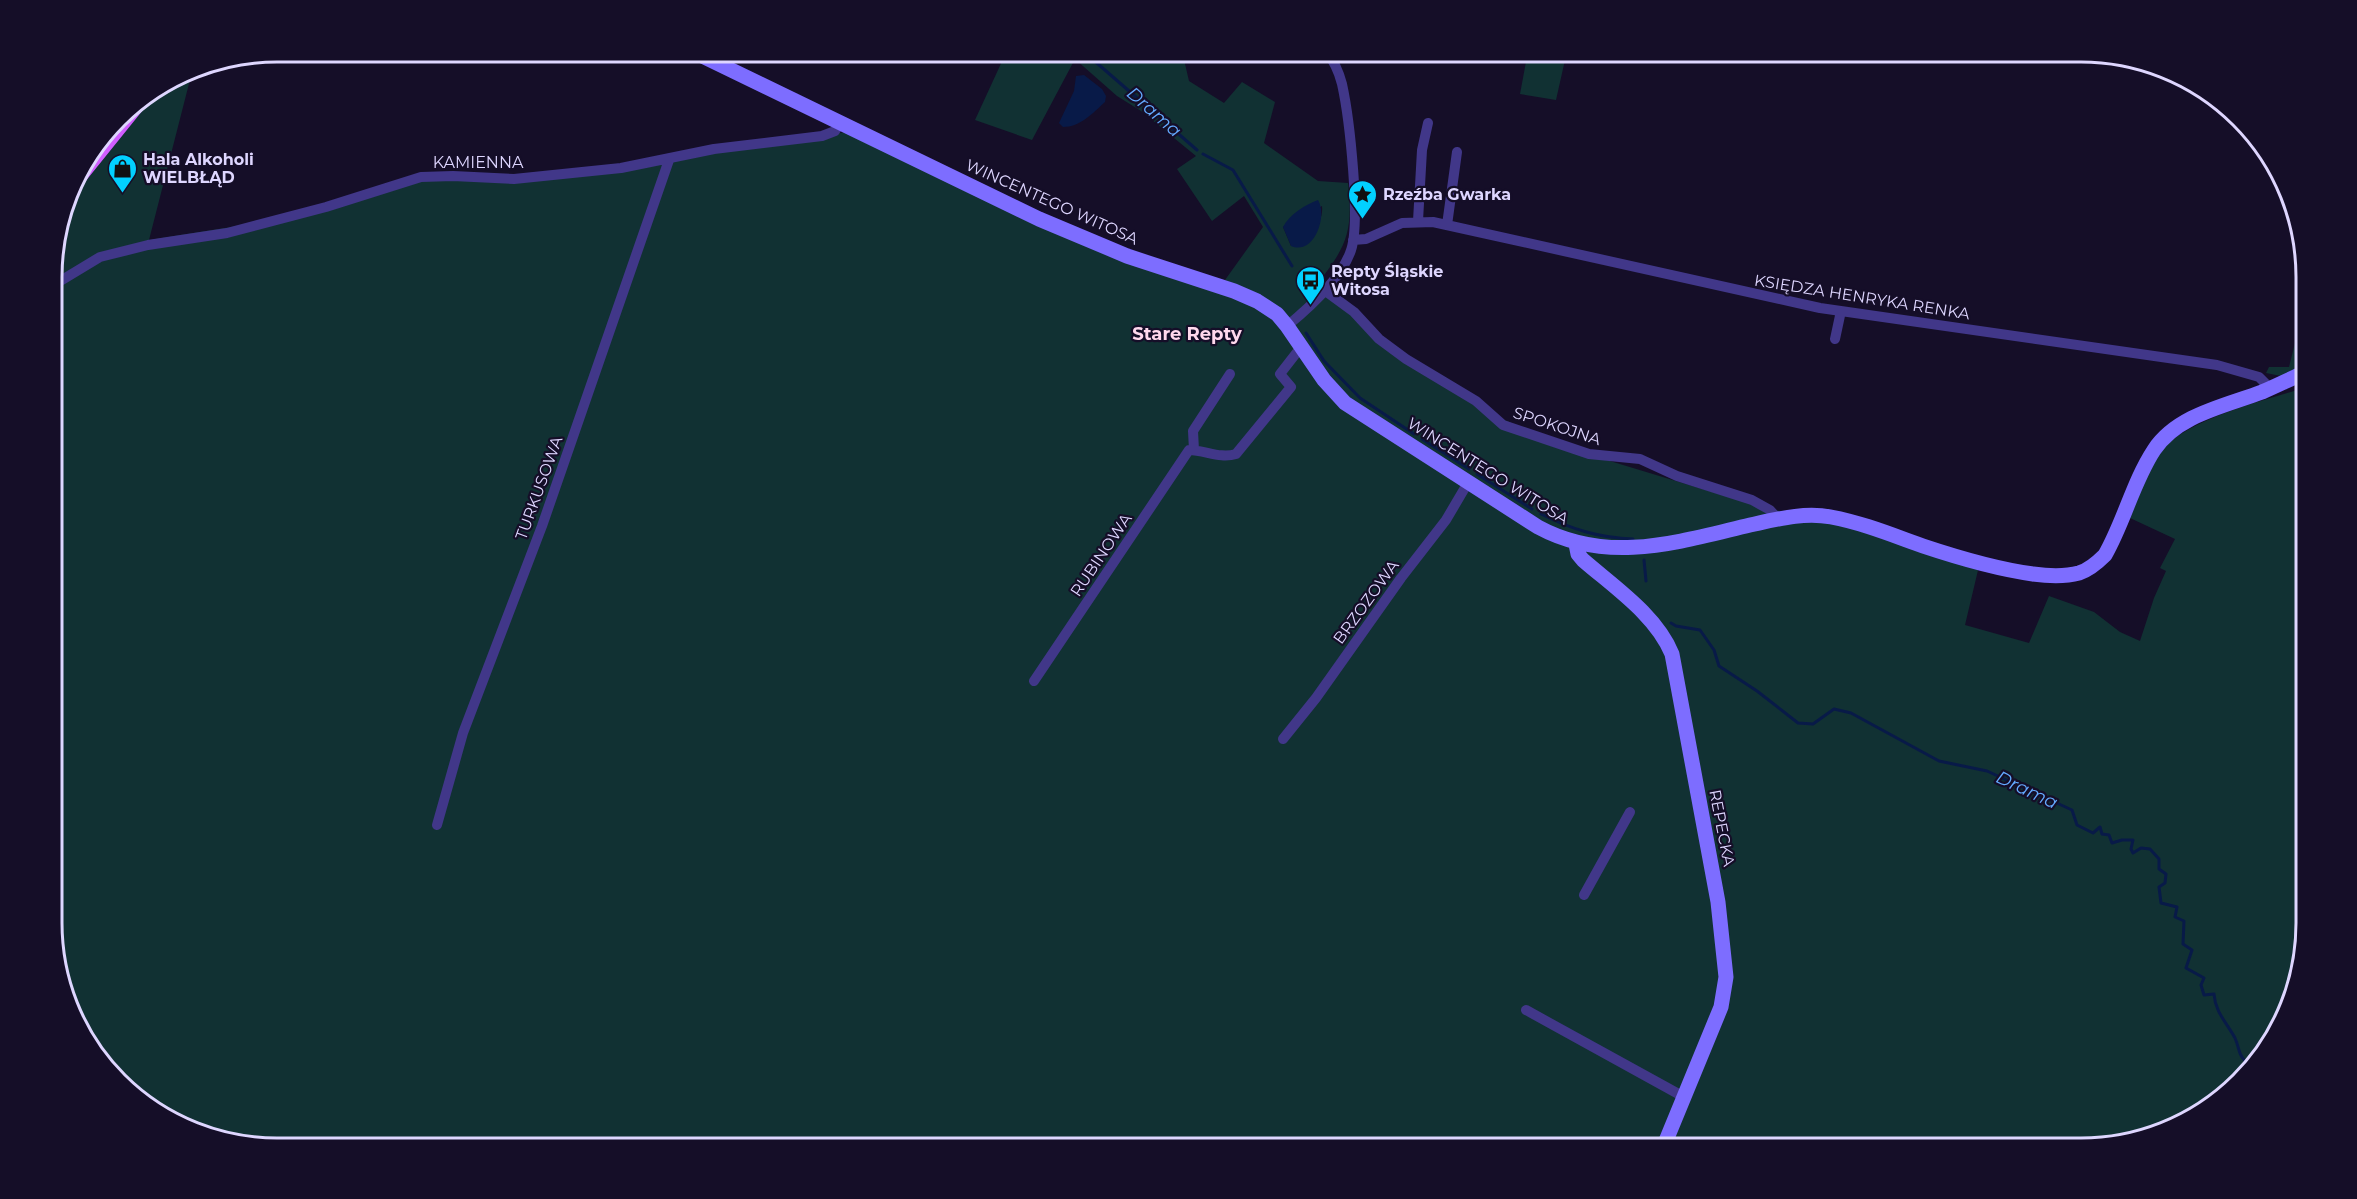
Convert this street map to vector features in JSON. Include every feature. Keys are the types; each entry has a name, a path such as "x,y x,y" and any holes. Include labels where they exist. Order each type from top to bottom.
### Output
{"street":[{"name":"WINCENTEGO WITOSA","path":"715,62 1065,231 1127,256 1234,291 1257,301 1277,314 1324,380 1346,403 1538,526 1557,537 1576,544 1632,548 1668,544 1778,519 1812,515 1852,521 1934,549 2018,572 2059,576 2079,573 2094,566 2104,555 2148,460 2163,438 2193,417 2271,389 2296,377"},
{"path":"1287,326 1324,290 1351,252 1354,198 1348,125 1342,84 1332,62"},
{"name":"KAMIENNA","path":"62,280 100,257 148,246 227,233 326,207 421,177 514,179 621,168 714,149 822,136 836,131 841,122"},
{"path":"1418,221 1422,150 1428,123"},
{"path":"1447,225 1457,152"},
{"name":"TURKUSOWA","path":"437,825 463,733 546,515 669,160"},
{"name":"KSIĘDZA HENRYKA RENKA","path":"1353,240 1366,239 1402,223 1418,221 1447,225 1780,301 2217,365 2250,373 2259,377 2271,389"},
{"name":"SPOKOJNA","path":"1324,290 1354,312 1379,339 1406,359 1476,401 1503,425 1589,454 1640,459 1677,476 1752,500 1770,510 1778,519"},
{"path":"1835,339 1841,311"},
{"path":"1230,374 1193,431 1194,450 1228,456 1236,454 1291,387 1280,374 1301,347"},
{"name":"RUBINOWA","path":"1034,681 1189,450 1194,450"},
{"name":"BRZOZOWA","path":"1283,739 1316,698 1401,578 1446,520 1466,486 1466,480"},
{"name":"REPECKA","path":"1576,544 1578,554 1583,560 1633,604 1663,636 1671,654 1676,670 1718,902 1726,965 1726,986 1721,1007 1667,1138"},
{"path":"1584,895 1630,812"},
{"path":"1526,1010 1684,1097"}],"green space":[{"path":"1002,62 1073,62 1032,140 975,120"},
{"path":"1078,62 1185,62 1189,81 1224,103 1242,82 1275,102 1264,143 1318,181 1348,183 1350,215 1345,240 1333,262 1314,288 1322,288 1419,367 1498,417 1567,448 1765,508 1841,523 1979,566 1965,625 2029,643 2049,596 2094,612 2120,632 2140,641 2154,598 2166,571 2160,568 2175,539 2130,518 2154,461 2170,442 2205,421 2296,390 2296,922 2294,950 2279,1005 2267,1030 2242,1064 2200,1101 2163,1121 2108,1136 2080,1138 277,1138 249,1136 194,1121 157,1101 115,1064 90,1030 78,1005 69,978 62,936 62,263 69,221 90,169 115,135 135,115 169,90 190,80 149,240 263,222 411,177 521,176 579,172 696,152 848,132 1076,239 1259,294 1225,280 1263,227 1244,196 1212,221 1177,169 1196,156 1141,111 1117,96","holes":["1322,206 1320,219 1313,229 1291,246 1283,227"]},
{"path":"1526,62 1565,62 1556,100 1520,94"},
{"path":"2296,339 2296,371 2281,376 2266,373 2269,367 2289,367"}],"water":[{"path":"1084,75 1102,89 1106,96 1105,102 1081,122 1063,127 1059,123 1074,91 1076,76"},
{"path":"1318,200 1321,215 1317,233 1306,245 1299,248 1291,246 1283,227 1298,210"}],"waterway":[{"name":"Drama","path":"1096,62 1197,150"},
{"name":"Drama","path":"1203,154 1233,170 1292,266"},
{"name":"Drama","path":"1306,333 1324,361 1360,398 1414,434"},
{"name":"Drama","path":"1422,439 1469,469"},
{"name":"Drama","path":"1477,474 1532,509"},
{"name":"Drama","path":"1541,514 1586,532 1633,539"},
{"name":"Drama","path":"1644,560 1646,581"},
{"name":"Drama","path":"1671,623 1700,630 1714,650 1719,666 1757,691 1798,723 1813,724 1834,709 1851,713 1939,761 1987,771 2072,810 2077,825 2093,833 2100,827 2102,834 2109,835 2112,843 2133,840 2131,849 2133,853 2141,848 2150,849 2159,859 2159,869 2166,874 2165,883 2159,887 2161,903 2177,907 2175,917 2184,921 2183,944 2192,950 2186,968 2204,978 2201,985 2204,995 2214,994 2219,1012 2245,1060"}],"place":[{"name":"Hala Alkoholi WIELBŁĄD","path":"122,194"},
{"name":"Rzeźba Gwarka","path":"1362,220"},
{"name":"Repty Śląskie Witosa","path":"1310,306"}],"district":[{"name":"Stare Repty","path":"1187,334"}]}
